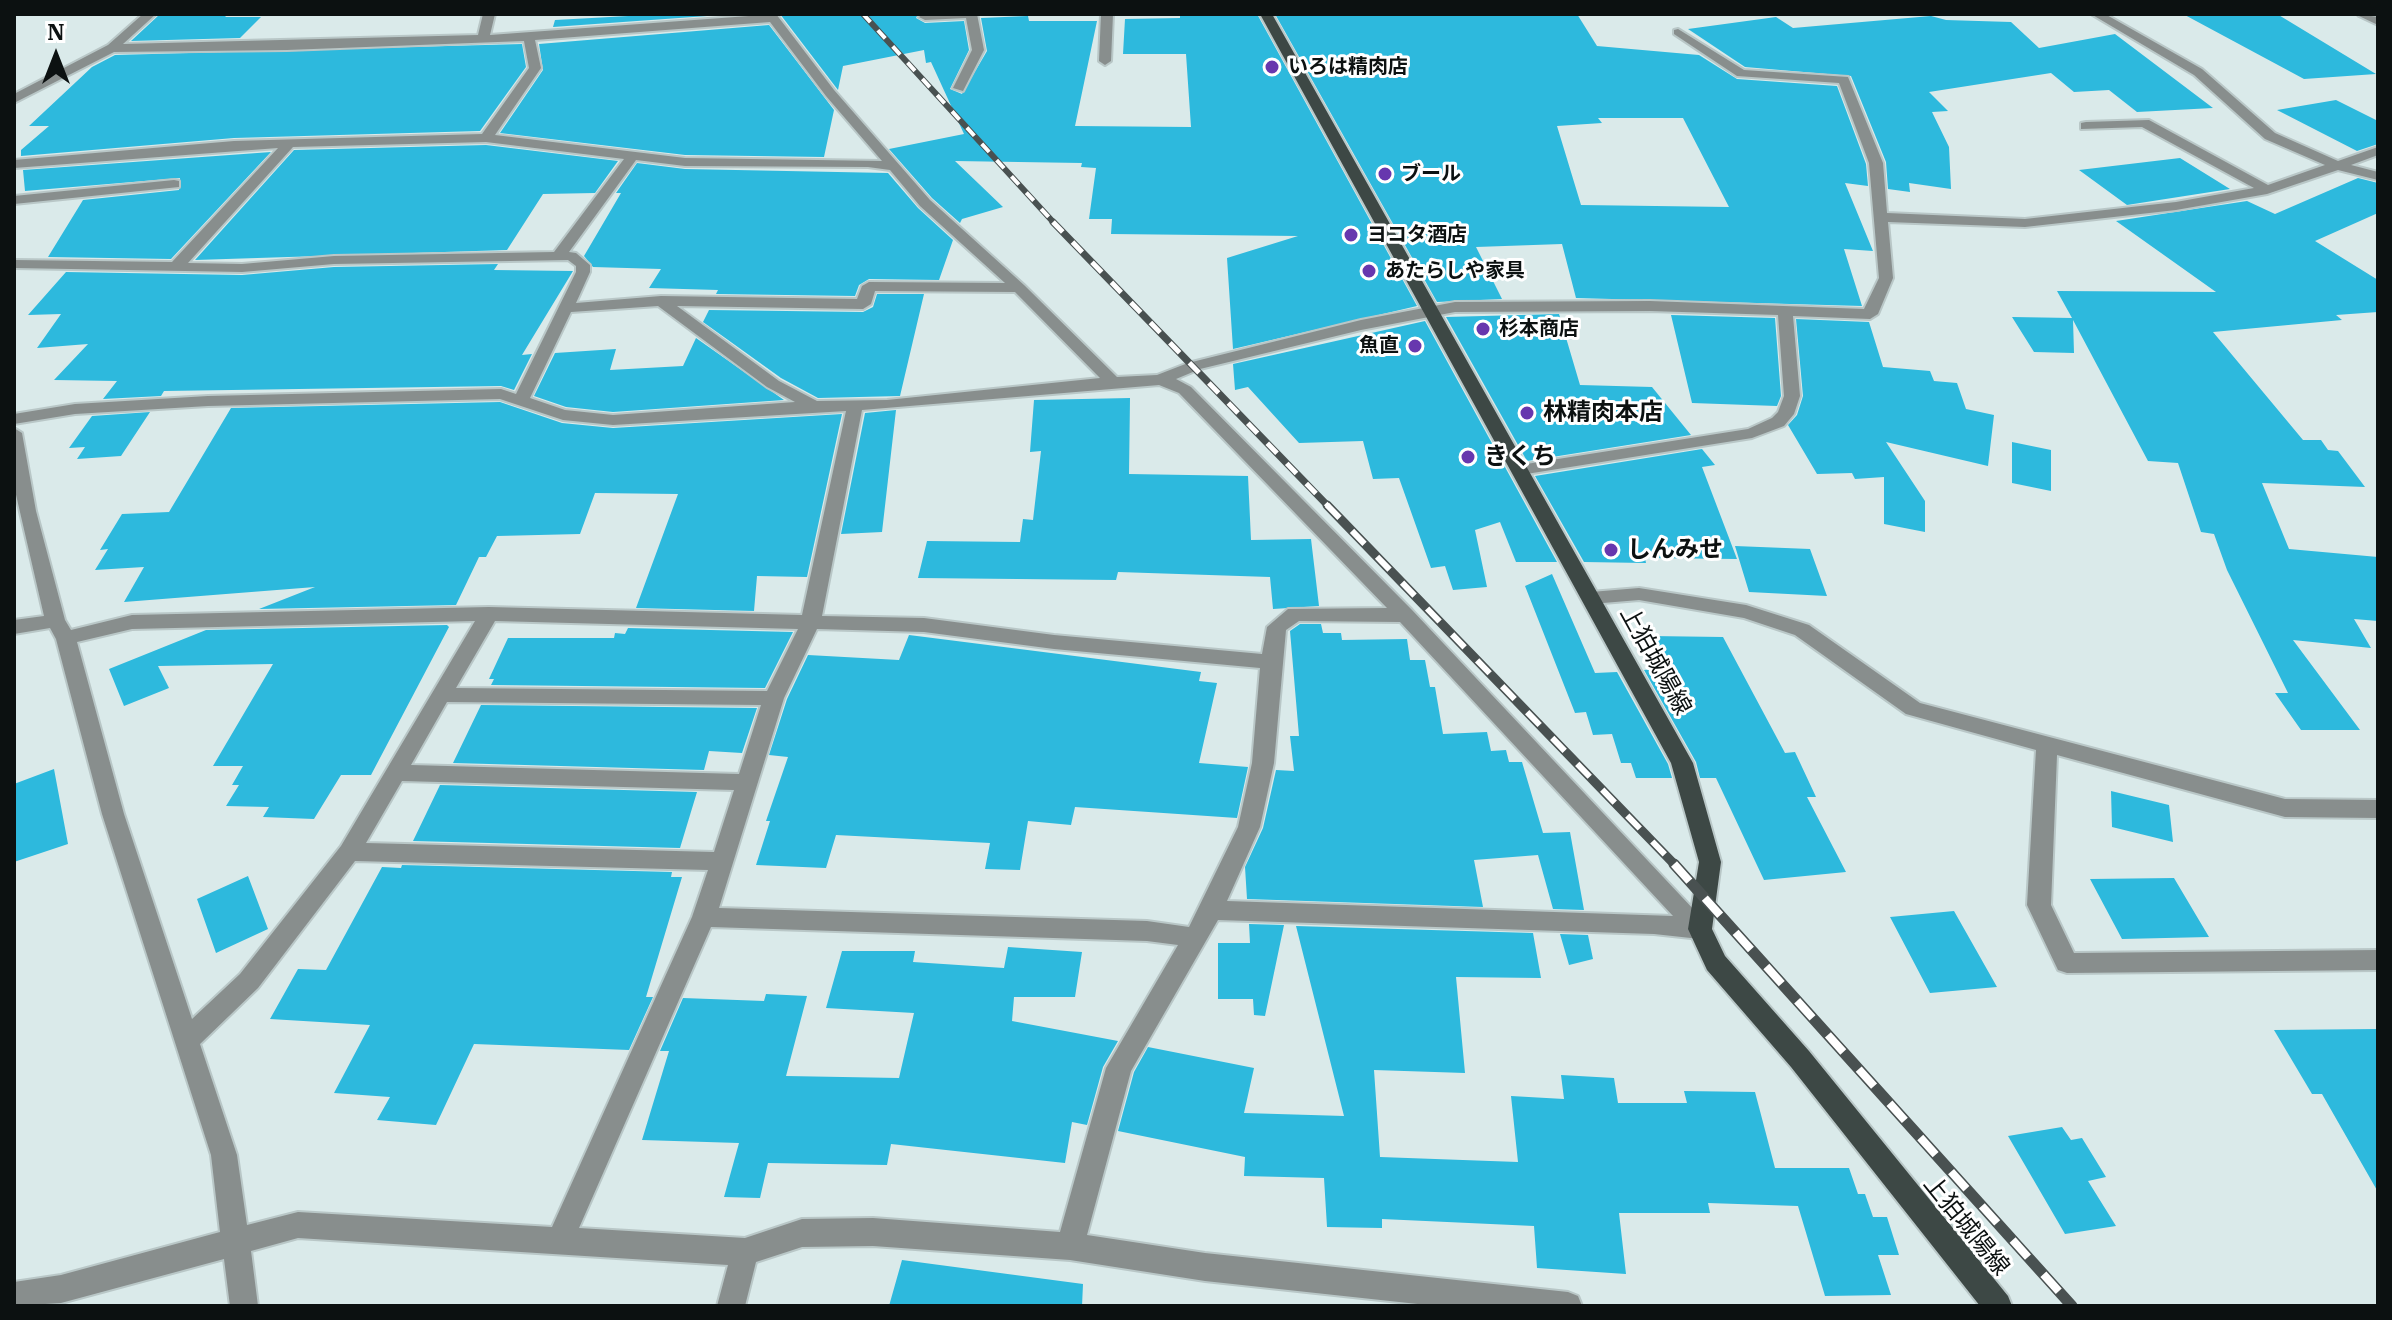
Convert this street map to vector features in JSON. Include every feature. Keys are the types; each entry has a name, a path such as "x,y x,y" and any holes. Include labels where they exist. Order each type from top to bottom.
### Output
{"main road":[{"name":"上狛城陽線","path":"1266,14 1682,763 1710,862 1700,929 1716,963 1800,1059 1998,1306"}],"street":[{"path":"14,99 112,48 150,14"},
{"path":"483,39 489,14"},
{"path":"925,17 970,14 978,50 959,88"},
{"path":"1105,61 1107,14"},
{"path":"2097,14 2198,72 2270,136 2339,166 2378,176"},
{"path":"2363,14 2378,22"},
{"path":"112,48 529,37 771,16 925,203 1019,288 1113,382"},
{"path":"14,419 75,409 208,401 501,394 563,415 613,420 855,406 1159,380 1209,362 1361,325 1455,307 1650,306 1870,314 1886,278 1876,163 1844,80 1741,73 1678,32"},
{"path":"486,138 535,68 529,37"},
{"path":"2086,126 2144,123 2267,190"},
{"path":"14,164 234,145 486,138 631,158 685,162 868,163 893,167"},
{"path":"177,266 290,143"},
{"path":"1880,217 2025,223 2176,206 2267,190 2378,151"},
{"path":"560,254 631,158"},
{"path":"14,200 174,184"},
{"path":"14,264 242,268 334,260 571,256 583,265 521,401"},
{"path":"566,308 661,301 863,304 869,286 1019,288"},
{"path":"661,301 773,384 814,406"},
{"path":"1520,470 1752,433 1778,422 1786,414 1792,396 1785,310"},
{"path":"1159,380 1185,390 1405,615 1700,929"},
{"path":"559,1242 704,917 774,698 811,621 855,406"},
{"path":"14,433 27,511 113,814 224,1155 244,1306"},
{"path":"1591,598 1639,594 1746,612 1802,630 1913,709 2285,808 2378,809"},
{"path":"14,627 60,630 132,622 489,614 811,621 924,625 1054,642 1271,662"},
{"path":"186,1041 249,981 349,852 489,614"},
{"path":"1070,1246 1119,1068 1211,910 1249,827 1263,763 1277,627 1295,614 1405,615"},
{"path":"444,695 774,698"},
{"path":"2047,746 2039,905 2067,963 2378,960"},
{"path":"397,773 746,782"},
{"path":"349,852 720,861"},
{"path":"1211,910 1654,924 1700,929"},
{"path":"704,917 1147,931 1194,938"},
{"path":"14,1296 61,1289 298,1225 745,1252 802,1233 873,1232 1070,1246 1205,1267 1568,1306"},
{"path":"731,1306 745,1252"}],"building":[{"path":"228,14 225,17 261,17 240,38 131,41 159,15"},
{"path":"735,14 553,27 555,20"},
{"path":"780,14 918,14 916,18 925,23 964,21 969,50 950,89 962,94 987,51 981,18 1028,16 1029,21 1097,21 1075,126 1191,127 1186,54 1123,54 1125,19 1180,18 1180,14 1257,14 1417,306 1233,349 1227,258 1298,236 1111,234 1112,219 1089,219 1096,168 1081,167 1082,163 955,161 1003,207 962,219 960,223 932,198 889,149 964,134 931,62 926,63 924,50 843,66 838,90"},
{"path":"1275,14 1577,14 1597,46 1699,55 1737,79 1837,86 1866,164 1868,186 1845,183 1873,251 1844,249 1862,306 1576,298 1562,244 1476,247 1502,299 1437,302","holes":["1598,118 1683,118 1729,207 1581,205 1557,126 1602,123"]},
{"path":"2183,14 2277,14 2376,74 2304,79"},
{"path":"1931,16 1946,20 2011,22 2039,48 2115,34 2213,108 2137,112 2109,90 2074,92 2051,73 1929,92 1948,111 1932,112 1949,147 1951,189 1909,183 1910,192 1888,189 1886,162 1851,76 1745,67 1688,29 1776,17 1793,28"},
{"path":"769,25 834,110 824,157 685,155 500,133 543,70 539,44"},
{"path":"522,44 526,67 480,131 234,138 21,156 21,150 49,126 29,126 92,67 115,55"},
{"path":"2336,100 2378,121 2378,144 2357,151 2277,110"},
{"path":"486,145 618,161 595,193 543,194 507,250 195,260 294,150"},
{"path":"271,152 171,259 48,257 83,200 179,190 180,178 25,191 23,170"},
{"path":"2180,158 2230,189 2127,205 2079,170"},
{"path":"637,163 685,169 888,173 918,208 953,240 939,280 869,279 859,285 855,296 716,294 718,290 649,288 661,269 593,267 584,256 621,193 616,193"},
{"path":"2358,178 2378,183 2378,213 2315,241 2378,280 2378,312 2336,315 2342,320 2213,332 2303,440 2321,440 2328,450 2338,451 2365,487 2262,483 2289,549 2378,557 2378,621 2354,619 2371,648 2293,640 2360,730 2301,730 2275,693 2288,693 2227,570 2214,534 2201,532 2178,463 2148,461 2073,320 2074,353 2034,352 2012,317 2072,318 2057,291 2216,292 2116,221 2247,201 2275,214"},
{"path":"498,264 494,270 573,271 522,355 532,354 514,390 501,386 164,391 161,396 103,399 117,381 54,380 88,344 37,348 61,314 28,315 66,272 242,275 334,267"},
{"path":"877,294 924,294 900,396 818,398 781,378 703,322 709,310 863,312 873,307"},
{"path":"1559,314 1580,385 1652,387 1691,435 1527,461 1446,317"},
{"path":"1671,315 1775,318 1781,396 1777,406 1692,403"},
{"path":"1796,319 1869,322 1883,367 1930,371 1934,381 1957,383 1966,409 1994,415 1988,466 1886,442 1925,501 1925,532 1884,524 1884,477 1855,479 1852,473 1817,474 1788,425 1797,415 1803,396"},
{"path":"1425,321 1557,562 1516,562 1500,522 1475,530 1487,587 1453,590 1445,566 1431,568 1399,478 1373,479 1363,441 1299,443 1248,387 1235,390 1233,364"},
{"path":"696,338 784,400 613,412 566,407 534,396 555,353 616,349 610,370 683,366"},
{"path":"1130,398 1129,474 1248,476 1251,540 1311,539 1319,606 1273,609 1270,577 1118,572 1116,580 918,578 927,541 1020,542 1023,519 1033,520 1041,451 1030,452 1034,400"},
{"path":"500,402 562,423 613,428 842,414 807,577 757,576 754,611 636,608 678,494 595,493 580,534 497,536 486,557 479,557 456,605 259,609 315,587 124,602 144,567 95,570 108,549 100,550 122,514 169,512 231,408"},
{"path":"896,410 882,532 841,534 865,413"},
{"path":"150,412 121,456 77,459 85,447 69,448 92,416"},
{"path":"2012,442 2051,450 2051,491 2012,483"},
{"path":"1702,449 1715,465 1702,467 1737,559 1645,558 1646,563 1584,562 1535,476"},
{"path":"1735,546 1810,549 1827,596 1749,592"},
{"path":"1552,574 1595,673 1617,672 1668,764 1672,778 1636,778 1631,763 1621,763 1612,734 1593,735 1586,712 1575,713 1525,586"},
{"path":"1300,624 1321,624 1323,633 1341,633 1342,640 1407,639 1410,660 1425,660 1430,687 1435,687 1443,734 1487,732 1491,751 1506,750 1509,762 1522,762 1543,833 1570,832 1584,910 1553,909 1538,855 1474,860 1483,907 1247,899 1245,867 1263,828 1276,770 1294,771 1290,736 1299,736 1290,631"},
{"path":"449,627 371,775 341,775 314,819 263,817 269,807 226,806 239,785 232,785 243,766 213,766 273,664 158,666 169,688 124,706 109,669 206,630"},
{"path":"628,628 793,632 765,688 491,685 494,679 489,679 508,638 614,638 615,633 625,634"},
{"path":"909,635 1201,672 1199,681 1217,683 1199,763 1248,767 1237,818 1075,807 1071,825 1028,821 1020,870 985,869 990,843 836,835 826,868 756,865 770,821 766,821 788,757 769,755 787,699 808,655 899,660"},
{"path":"1650,636 1723,637 1785,753 1795,752 1816,797 1807,797 1846,872 1764,880 1716,778 1700,778 1696,762 1644,670 1660,668"},
{"path":"481,705 757,708 742,753 709,751 704,770 453,763"},
{"path":"54,769 68,844 14,862 14,784"},
{"path":"440,785 697,792 680,848 413,841"},
{"path":"2111,791 2169,805 2173,842 2112,827"},
{"path":"402,865 672,872 671,877 682,877 646,997 653,997 629,1050 474,1044 436,1125 377,1120 390,1097 334,1093 370,1025 270,1019 298,969 326,970 382,867 401,868"},
{"path":"248,876 268,929 216,953 197,899"},
{"path":"2174,878 2209,937 2122,939 2090,879"},
{"path":"1954,911 1997,987 1930,993 1890,917"},
{"path":"1249,924 1284,925 1265,1016 1254,1015 1253,999 1218,999 1218,943 1250,943"},
{"path":"1296,926 1533,933 1541,978 1456,977 1465,1073 1374,1070 1380,1157 1518,1162 1511,1096 1564,1099 1561,1075 1614,1078 1618,1103 1687,1103 1684,1091 1755,1092 1775,1168 1849,1168 1858,1194 1865,1194 1873,1217 1887,1217 1899,1255 1878,1255 1891,1295 1825,1296 1798,1206 1708,1203 1710,1213 1619,1213 1626,1274 1537,1268 1534,1226 1382,1219 1382,1228 1327,1227 1324,1178 1244,1176 1245,1157 1118,1131 1134,1072 1148,1047 1254,1068 1244,1113 1344,1116"},
{"path":"1560,934 1588,935 1593,959 1569,965"},
{"path":"1008,947 1082,952 1075,997 1014,997 1012,1021 1118,1041 1103,1067 1087,1125 1072,1122 1065,1163 891,1144 887,1165 768,1163 760,1198 724,1197 739,1143 642,1140 669,1051 660,1051 683,998 764,1001 766,994 807,996 786,1076 899,1078 914,1013 826,1008 842,951 915,951 913,962 1004,968"},
{"path":"2378,1029 2378,1192 2322,1094 2312,1094 2274,1030"},
{"path":"2062,1127 2071,1140 2082,1138 2106,1177 2088,1181 2116,1226 2065,1234 2008,1136"},
{"path":"902,1260 1083,1284 1082,1306 889,1306"}],"railway":[{"path":"863,14 1055,224"},
{"path":"1053,222 1329,507"},
{"path":"1327,505 1676,866"},
{"path":"1674,864 2072,1306"}],"place":[{"name":"いろは精肉店","path":"1272,67"},
{"name":"ブール","path":"1385,174"},
{"name":"ヨコタ酒店","path":"1351,235"},
{"name":"あたらしや家具","path":"1369,271"},
{"name":"杉本商店","path":"1483,329"},
{"name":"魚直","path":"1415,346"},
{"name":"林精肉本店","path":"1527,413"},
{"name":"きくち","path":"1468,457"},
{"name":"しんみせ","path":"1611,550"}]}
